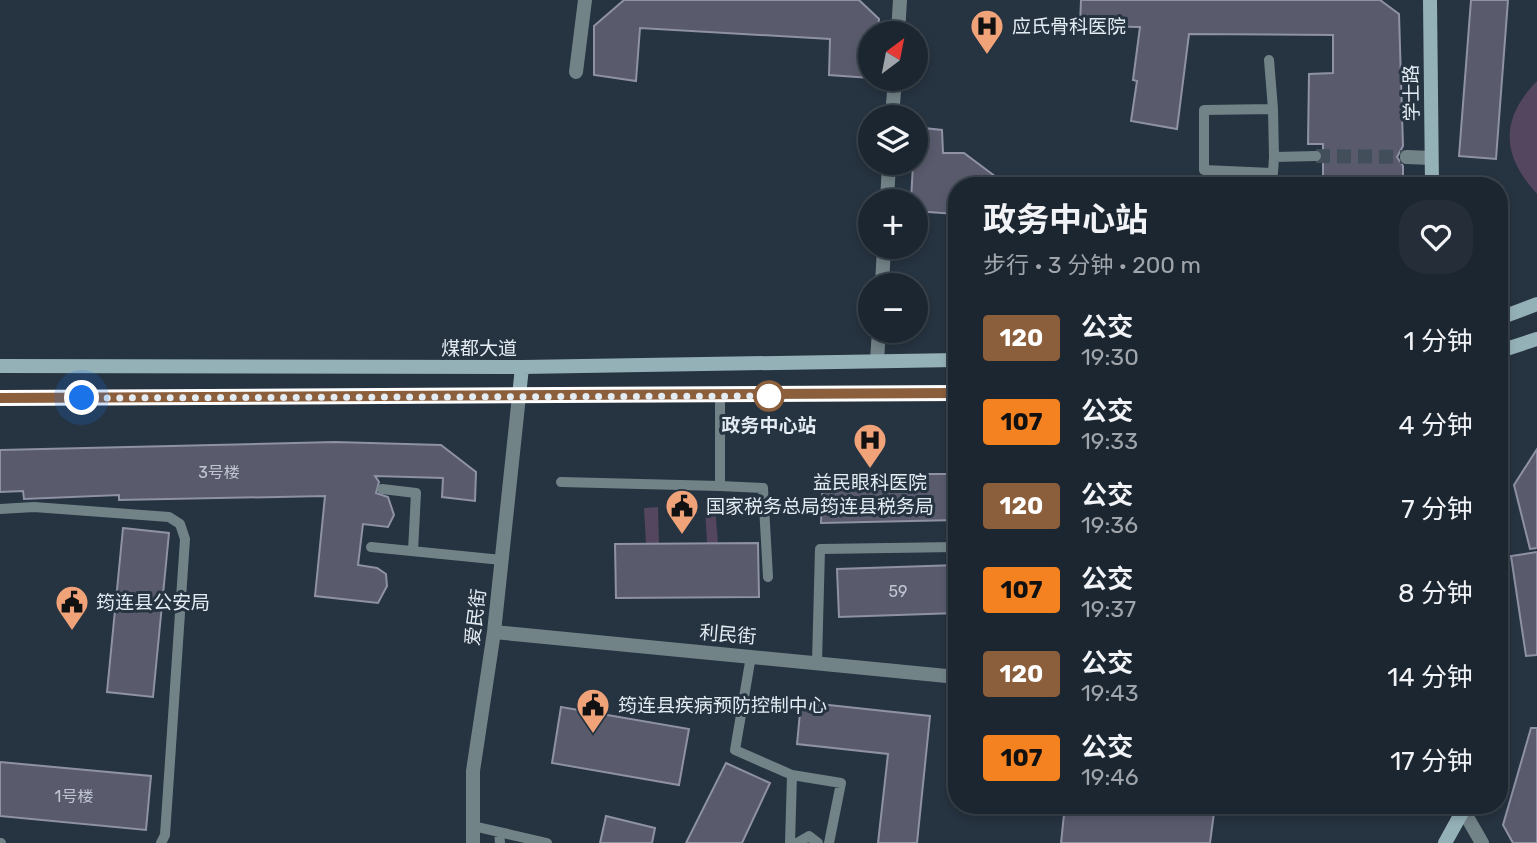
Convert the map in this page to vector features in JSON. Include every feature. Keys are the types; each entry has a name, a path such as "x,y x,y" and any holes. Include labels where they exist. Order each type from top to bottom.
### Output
{"main road":[{"name":"学士路","path":"1430,0 1432,177"},
{"path":"1508,315 1537,304"},
{"path":"1508,348 1537,339"},
{"name":"煤都大道","path":"0,366 522,367 948,360"},
{"path":"519,396 522,367"},
{"path":"0,398 948,393"},
{"path":"1445,843 1461,814"}],"street":[{"path":"576,72 585,0"},
{"path":"899,21 900,0"},
{"path":"1407,157 1431,158"},
{"path":"877,360 878,343"},
{"name":"爱民街","path":"474,843 473,771 494,632 519,396"},
{"name":"利民街","path":"494,632 948,676"},
{"path":"1467,814 1482,843"}],"lane":[{"path":"1269,60 1273,109 1273,173 1204,170 1204,110 1273,109"},
{"path":"1274,157 1317,156"},
{"path":"720,396 720,486"},
{"path":"561,482 763,488 768,577"},
{"path":"382,489 416,493 413,551"},
{"path":"0,509 34,507 169,517 180,524 185,539 165,835 162,843"},
{"path":"371,547 502,560"},
{"path":"817,662 820,549 948,547"},
{"path":"751,656 735,750 792,775 841,783 829,843"},
{"path":"790,843 792,775"},
{"path":"473,826 547,843"},
{"path":"499,832 500,843"},
{"path":"797,843 809,836 818,843"}],"shaded area":[{"path":"1537,81 1537,194 1517,165 1511,151 1510,137 1516,109"},
{"path":"715,506 718,543 707,543 705,507"},
{"path":"658,507 659,544 646,544 644,508"}],"building":[{"path":"624,0 859,0 879,19 858,21 858,77 829,75 830,39 640,28 636,81 594,75 594,26"},
{"path":"1081,0 1380,0 1399,14 1403,146 1397,157 1403,166 1403,177 1323,177 1323,144 1308,144 1309,74 1333,73 1333,35 1189,34 1177,129 1131,121 1137,81 1133,80 1140,27 1080,26"},
{"path":"1471,0 1508,0 1496,159 1459,156"},
{"path":"928,128 942,130 943,153 964,153 996,177 948,177 948,213 928,212 928,189 912,189 912,175 928,175"},
{"path":"335,442 441,445 476,472 475,501 442,497 443,478 375,476 379,482 376,493 388,497 394,515 388,527 363,524 358,565 377,568 386,574 387,586 378,603 315,596 325,496 119,500 119,495 24,499 23,491 0,492 0,450"},
{"path":"1537,449 1537,548 1530,549 1514,485"},
{"path":"948,474 948,520 821,523 823,477"},
{"path":"123,528 169,533 153,697 107,692"},
{"name":"国家税务总局筠连县税务局","path":"758,543 759,597 616,598 615,544"},
{"path":"1537,552 1537,655 1526,656 1511,556"},
{"path":"948,565 948,613 839,617 837,569"},
{"path":"801,702 930,716 917,843 878,843 888,754 797,744"},
{"path":"561,707 689,729 679,785 552,763"},
{"path":"1531,728 1537,728 1537,843 1513,843 1503,825"},
{"path":"0,762 151,776 146,830 0,816"},
{"path":"726,763 770,783 742,843 686,843"},
{"path":"1064,814 1214,814 1210,843 1061,843"},
{"path":"606,816 655,828 652,843 600,843"}],"tunnel":[{"path":"1316,156 1407,157"}],"bus line":[{"name":"120","path":"0,398 948,393"}],"place":[{"name":"应氏骨科医院","path":"987,56"},
{"name":"政务中心站","path":"769,396"},
{"name":"益民眼科医院","path":"870,470"},
{"name":"国家税务总局筠连县税务局","path":"682,536"},
{"name":"筠连县公安局","path":"72,632"},
{"name":"筠连县疾病预防控制中心","path":"593,735"}],"route":[{"path":"82,398 769,396"}]}
